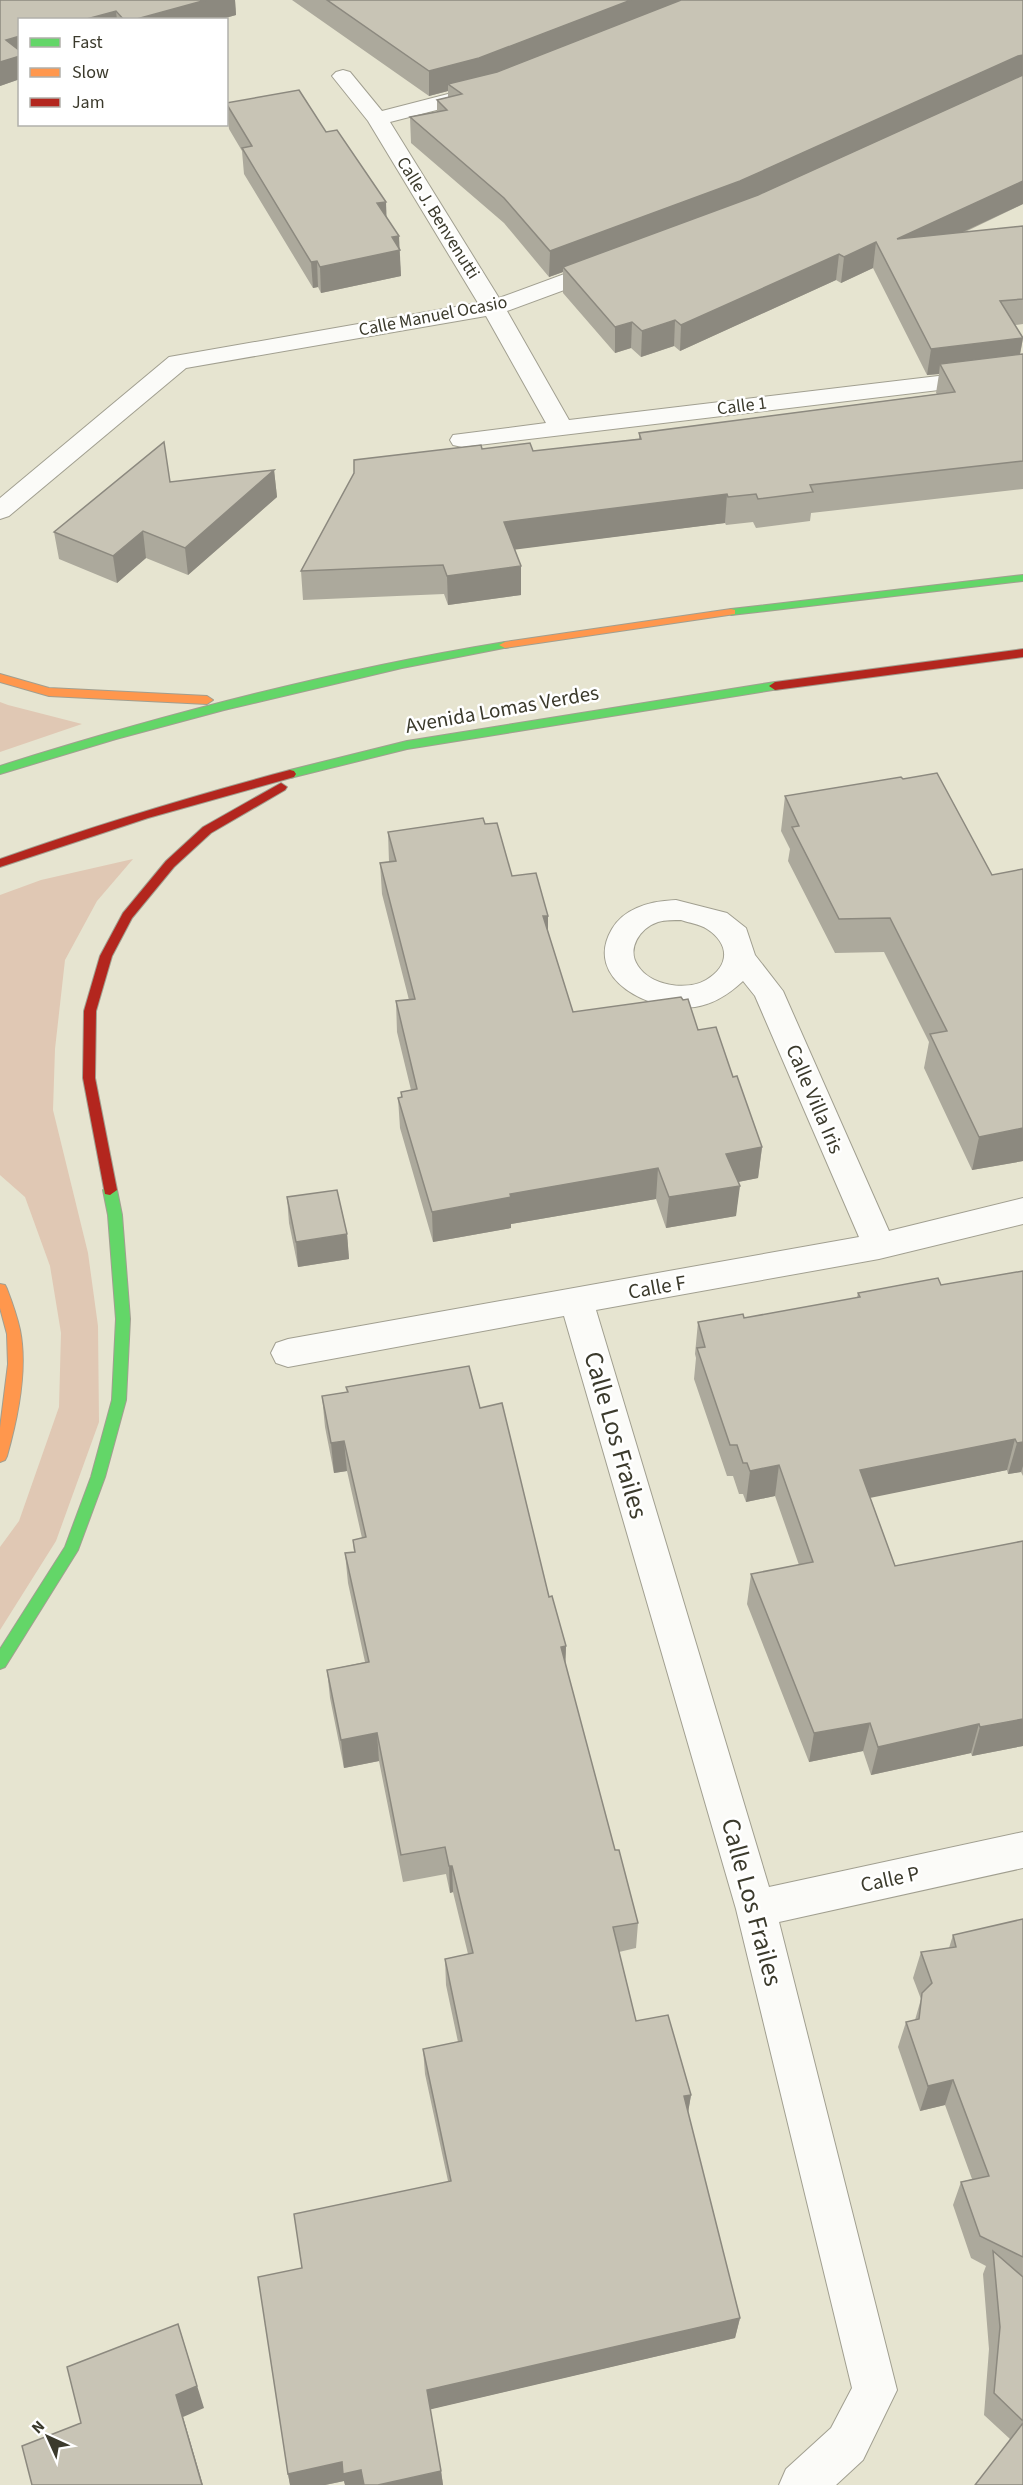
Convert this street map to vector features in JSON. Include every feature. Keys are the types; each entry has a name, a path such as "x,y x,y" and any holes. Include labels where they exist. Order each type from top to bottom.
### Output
{"main road":[{"path":"0,770 74,746 242,702 437,656 688,617 1023,578"},
{"name":"Avenida Lomas Verdes","path":"0,863 105,826 230,789 407,745 714,694 1023,653"},
{"path":"0,678 49,692 242,702"},
{"path":"0,1662 71,1550 98,1477 119,1400 123,1319 115,1215 89,1078 90,1011 106,956 127,916 170,864 207,830 313,769"},
{"path":"0,1289 14,1334 12,1391 6,1440 0,1456"}],"street":[{"name":"Calle J. Benvenutti","path":"344,76 377,119 494,308 561,428"},
{"path":"377,119 499,86"},
{"name":"Calle Manuel Ocasio","path":"0,511 178,362 494,308 626,259"},
{"name":"Calle 1","path":"462,440 1023,373"},
{"name":"Calle Villa Iris","path":"741,959 768,990 879,1246"},
{"name":"Calle F","path":"288,1353 879,1246 1023,1211"},
{"name":"Calle Los Frailes","path":"577,1302 756,1909 875,2390 847,2444 802,2485"},
{"name":"Calle P","path":"756,1909 1023,1850"}],"shaded area":[{"path":"0,702 8,705 82,724 0,752"},
{"path":"133,859 97,901 65,960 55,1049 53,1110 88,1253 98,1326 99,1422 56,1541 0,1630 0,1547 19,1521 59,1407 61,1333 50,1266 25,1197 0,1175 0,895 41,880"}],"building":[{"path":"0,0 206,0 140,18 122,18 116,11 90,18 18,18 18,37 6,40 18,49 18,57 0,62"},
{"path":"327,0 631,0 479,58 429,71"},
{"path":"681,0 1023,0 1023,55 740,181 550,251 504,198 410,117 447,110 437,100 462,94 448,84 497,72"},
{"path":"1023,75 1023,181 897,239 1023,226 1023,299 1000,301 1023,338 931,349 876,242 844,257 839,254 681,325 675,320 642,331 632,322 615,327 563,267 758,195"},
{"path":"299,90 326,132 337,130 386,202 377,203 399,236 392,237 400,250 320,267 317,261 311,262 242,148 252,146 228,103"},
{"path":"1023,354 1023,461 810,485 813,492 758,499 756,494 728,497 727,494 504,522 521,566 447,576 443,565 301,571 354,473 354,460 481,445 482,449 530,443 533,451 641,439 639,433 955,392 940,364"},
{"path":"164,442 170,482 274,470 185,548 143,531 113,556 54,532"},
{"path":"937,773 992,875 1023,869 1023,1128 979,1137 930,1034 947,1031 890,918 839,919 792,827 799,826 785,796"},
{"path":"483,818 485,824 497,823 512,876 536,873 548,916 543,916 573,1012 681,997 683,1000 688,999 698,1030 716,1027 733,1077 737,1076 762,1147 726,1154 740,1186 669,1197 658,1168 510,1194 511,1197 432,1212 398,1098 402,1097 401,1092 417,1089 396,1001 415,999 380,863 396,861 388,832"},
{"path":"337,1190 347,1234 296,1242 287,1197"},
{"path":"1023,1271 1023,1442 1017,1443 1015,1439 860,1470 895,1566 1023,1541 1023,1719 980,1727 979,1724 878,1747 870,1723 814,1733 751,1574 813,1562 779,1465 750,1471 747,1463 743,1463 737,1445 730,1445 697,1348 705,1347 698,1322 743,1314 744,1318 860,1297 858,1293 938,1278 941,1285"},
{"path":"469,1366 480,1408 502,1403 549,1597 552,1596 566,1646 561,1647 615,1850 619,1850 638,1923 613,1927 636,2021 668,2015 691,2095 684,2096 740,2318 427,2390 441,2471 378,2485 364,2485 361,2470 343,2474 342,2462 288,2474 258,2277 302,2268 294,2214 451,2181 423,2049 462,2041 445,1959 473,1953 452,1866 449,1866 445,1847 401,1855 377,1733 341,1740 327,1670 369,1662 345,1553 355,1552 353,1540 366,1537 344,1441 331,1443 322,1396 348,1392 346,1387"},
{"path":"1023,1919 1023,2257 980,2236 961,2182 989,2176 953,2080 928,2086 906,2022 919,2019 922,1993 932,1983 921,1952 956,1947 953,1935"},
{"path":"993,2251 1023,2277 1023,2421 994,2393 1000,2327"},
{"path":"178,2324 197,2386 176,2395 202,2485 32,2485 22,2446 81,2423 67,2367"},
{"path":"1023,2423 1023,2485 975,2485"}],"traffic: fast":[{"path":"731,612 1023,578"},
{"path":"0,770 112,736 224,706 402,665 505,645"},
{"path":"290,774 407,745 775,686"},
{"path":"0,1662 71,1550 98,1477 119,1400 123,1319 115,1215 110,1190"}],"traffic: slow":[{"path":"505,645 731,612"},
{"path":"0,678 49,692 207,700"},
{"path":"0,1289 13,1328 15,1349 10,1411 0,1456"}],"traffic: jam":[{"path":"775,686 1023,653"},
{"path":"0,863 144,815 290,774"},
{"path":"110,1190 89,1078 90,1011 106,956 127,916 170,864 207,830 281,787"}]}
